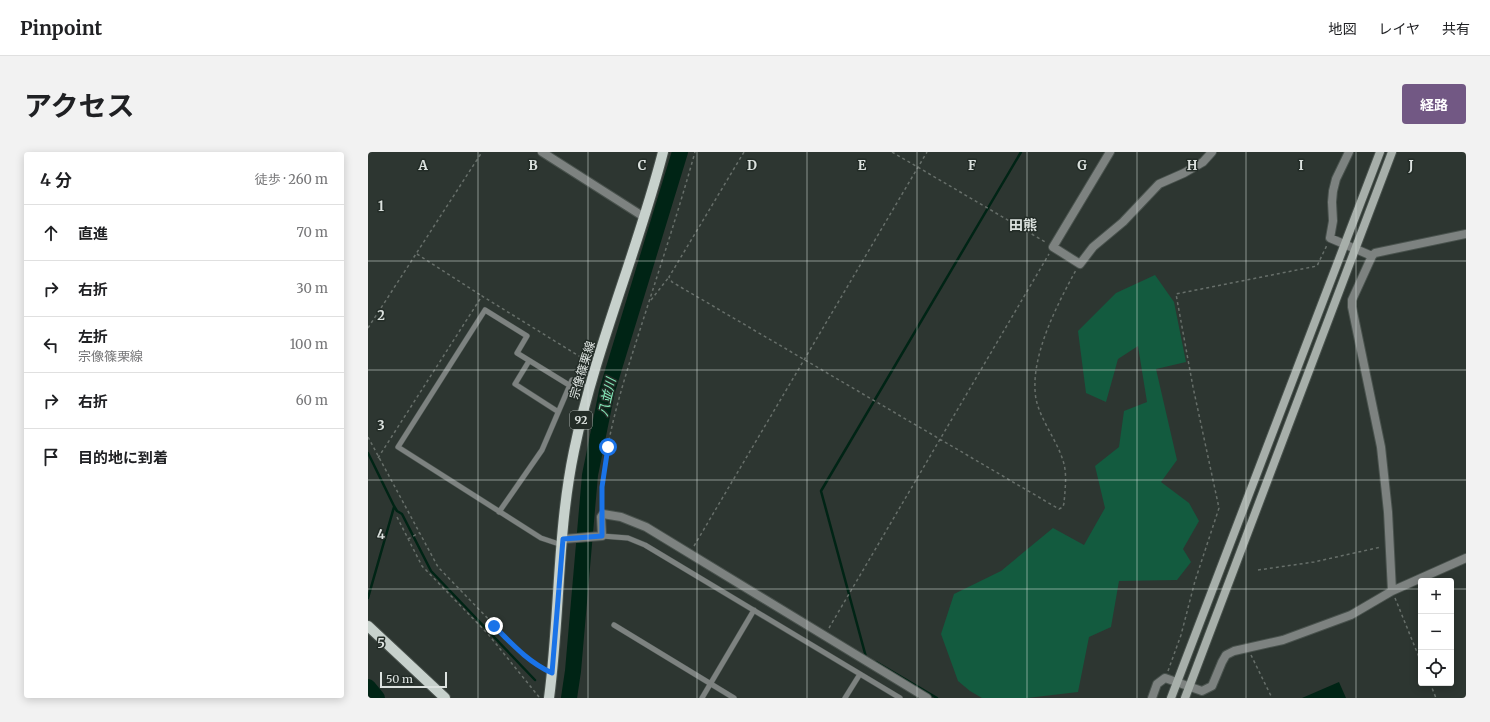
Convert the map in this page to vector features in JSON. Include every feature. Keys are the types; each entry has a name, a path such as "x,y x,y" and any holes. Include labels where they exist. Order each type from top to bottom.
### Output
{"main road":[{"name":"宗像篠栗線","path":"549,698 573,453 589,388 644,217 663,152"},
{"path":"368,626 445,698"}],"street":[{"path":"542,152 644,217"},
{"path":"1110,152 1053,247 1080,264 1093,247 1123,222 1159,184 1184,173 1203,162 1212,152"},
{"path":"1350,152 1336,178 1333,191 1333,221 1330,238 1372,256"},
{"path":"1171,698 1262,464 1380,152"},
{"path":"1185,698 1392,152"},
{"path":"1392,591 1388,512 1382,447 1352,307 1356,287 1375,253 1466,234"},
{"path":"565,541 598,536 603,514 630,520 690,554 927,698"},
{"path":"1152,698 1158,684 1165,678 1202,691 1208,689 1212,686 1217,670 1226,656 1234,650 1283,640 1351,615 1392,591 1466,558"}],"lane":[{"path":"565,541 541,538 398,447 485,310 527,336 517,353 569,385"},
{"path":"529,361 515,384 557,411"},
{"path":"499,512 542,450 557,417 557,411 572,380 589,388"},
{"path":"598,536 628,538 645,545 900,698"},
{"path":"702,698 754,610"},
{"path":"614,626 734,698"},
{"path":"845,698 860,674"}],"path":[{"path":"368,328 482,152"},
{"path":"601,518 602,487 608,447 625,378 675,221 695,152"},
{"path":"649,302 669,277 744,152"},
{"path":"825,635 1053,247 892,152"},
{"path":"690,554 727,488 927,152"},
{"path":"1165,678 1181,635 1195,581 1220,508 1193,387 1176,294 1317,266 1330,238"},
{"path":"416,254 596,366"},
{"path":"669,277 672,282 1056,508 1063,507 1065,483 1064,464 1036,399 1036,373 1042,344 1058,303 1080,264"},
{"path":"378,458 482,296"},
{"path":"368,437 438,567 526,658 539,667 552,673"},
{"path":"397,517 422,566 488,634 541,698"},
{"path":"408,539 419,533"},
{"path":"1258,570 1314,562 1389,546"},
{"path":"1392,591 1418,655"},
{"path":"1247,647 1272,698"},
{"path":"1431,686 1436,698"}],"shaded area":[{"path":"1155,275 1174,302 1186,362 1156,369 1177,460 1161,482 1189,503 1199,521 1183,549 1191,562 1177,580 1119,581 1111,627 1089,637 1078,692 1027,698 982,698 970,691 958,681 941,634 954,594 1001,571 1053,528 1084,545 1105,508 1095,466 1119,447 1124,411 1147,402 1138,346 1118,359 1106,402 1086,393 1078,331 1116,293"},
{"path":"1339,682 1346,698 1302,698"}],"waterway":[{"name":"八並川","path":"569,698 573,671 590,475 607,391 680,152"},
{"path":"868,658 866,657 821,491 1021,152"},
{"path":"368,453 394,506 397,511 402,514 431,571 535,680"},
{"path":"368,598 394,507"},
{"path":"876,662 937,698"},
{"path":"368,687 377,698"}],"district":[{"name":"田熊","path":"1023,225"}],"route":[{"path":"494,626 526,658 539,667 552,673 563,539 602,536 602,487 608,447"}]}
